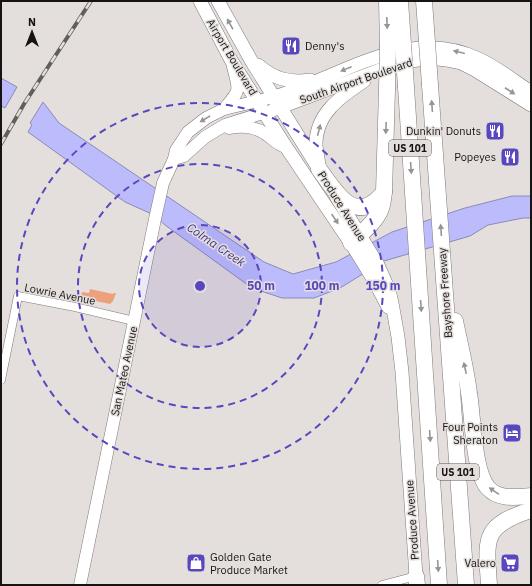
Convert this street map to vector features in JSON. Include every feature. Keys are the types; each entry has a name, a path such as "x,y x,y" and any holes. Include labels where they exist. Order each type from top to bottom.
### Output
{"highway":[{"path":"358,242 379,213 382,206 384,192 387,89 395,45 387,1"},
{"name":"US 101","path":"400,1 395,45 406,87 439,585"},
{"name":"Bayshore Freeway","path":"424,1 466,585"},
{"path":"319,169 341,199 347,204 353,206 368,206 384,192"},
{"path":"443,259 466,375 480,474 488,488 495,493 512,498 531,496"},
{"path":"489,585 487,554 490,536 494,529 503,521 531,510"},
{"path":"513,516 531,521"}],"main road":[{"name":"Airport Boulevard","path":"200,1 232,60 266,112"},
{"name":"Airport Boulevard","path":"218,1 241,43 277,102"},
{"path":"241,43 259,66 279,79 299,81 329,76"},
{"name":"South Airport Boulevard","path":"266,112 294,90 382,54 415,48 433,48 460,52 480,59 531,92"},
{"name":"South Airport Boulevard","path":"277,102 398,64 431,58 460,64 483,74 531,105"},
{"path":"224,108 235,96 237,91 238,84 232,60"},
{"path":"319,169 316,147 319,127 323,118 337,100 380,70"},
{"name":"San Mateo Avenue","path":"80,585 161,190 174,159 176,150 188,132 224,108 258,100 277,102"},
{"name":"Produce Avenue","path":"277,102 319,169 373,268 395,321 400,345 416,581"},
{"path":"174,159 184,156 200,141 214,131 237,121 266,112"},
{"name":"Produce Avenue","path":"266,112 286,147 358,242"},
{"path":"214,131 235,127 253,128 263,132 278,144 286,147"}],"street":[{"name":"Lowrie Avenue","path":"1,380 18,296 75,307 134,321"},
{"path":"382,585 416,581"}],"shaded area":[{"path":"90,289 113,294 116,293 110,304 81,298 82,292 89,293"}],"water":[{"path":"1,78 17,87 5,108 1,106"},
{"name":"Colma Creek","path":"43,102 59,123 264,262 293,274 336,262 392,232 465,208 512,196 531,196 531,218 523,218 488,225 470,236 384,261 340,288 314,298 282,298 252,288 165,225 154,215 125,202 28,132 32,125 30,123"}],"railway":[{"path":"1,144 24,104 91,1"}],"place":[{"name":"Denny's","path":"291,46"},
{"name":"Dunkin' Donuts","path":"495,131"},
{"name":"Popeyes","path":"510,157"},
{"name":"Four Points Sheraton","path":"512,433"},
{"name":"Golden Gate Produce Market","path":"196,563"},
{"name":"Valero","path":"510,563"}]}
